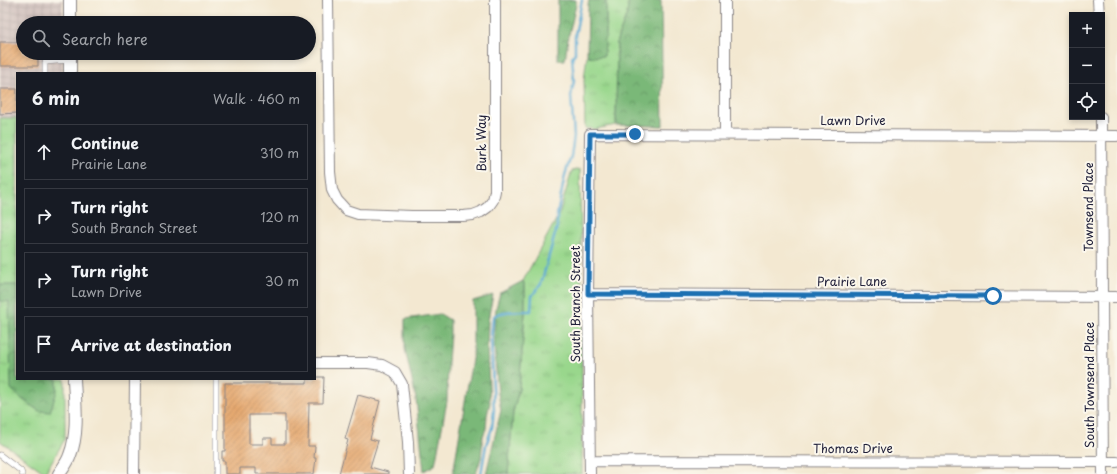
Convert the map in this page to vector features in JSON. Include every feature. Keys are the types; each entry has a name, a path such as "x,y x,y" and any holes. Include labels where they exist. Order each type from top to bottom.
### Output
{"street":[{"path":"70,0 70,16"},
{"name":"Burk Way","path":"328,0 330,172 332,190 337,200 346,210 358,214 412,216 473,215 488,207 492,200 495,191 496,176 495,0"},
{"path":"725,0 725,134"},
{"path":"1098,0 1099,12"},
{"path":"70,60 70,72"},
{"name":"Townsend Place","path":"1101,120 1102,296"},
{"name":"Lawn Drive","path":"590,134 1117,136"},
{"name":"South Branch Street","path":"590,134 588,294 590,474"},
{"name":"Prairie Lane","path":"588,294 1117,296"},
{"name":"South Townsend Place","path":"1102,296 1103,474"},
{"path":"316,363 368,363 382,365 395,372 402,384 408,442 409,474"},
{"path":"61,473 71,454 74,439 74,380"},
{"path":"134,474 135,380"},
{"name":"Thomas Drive","path":"590,461 1117,462"}],"lane":[{"path":"45,72 45,62 55,60"},
{"path":"216,380 216,474"},
{"path":"0,455 21,471 22,474"}],"shaded area":[{"path":"0,0 63,0 63,16 16,16 16,60 63,60 63,72 16,72 16,118 0,118"}],"green space":[{"path":"558,0 576,0 565,60 558,60"},
{"path":"589,0 606,0 606,34 604,56 592,57 587,55"},
{"path":"606,0 629,0 627,14 617,40 616,125 595,129 585,128 584,79 587,55 592,57 606,34"},
{"path":"629,0 661,0 663,126 616,125 617,40 627,14"},
{"path":"0,118 16,118 16,380 65,380 65,439 45,473 0,441"},
{"path":"580,169 582,474 508,474 513,412 519,389 525,313 525,286 523,281 559,214 572,171"},
{"path":"523,281 525,286 525,313 519,389 513,412 508,474 486,474 501,410 494,346 496,308 500,293"},
{"path":"0,285 16,285 16,380 57,380 57,391 50,412 39,411 23,400 11,389 9,302 0,301"},
{"path":"493,295 488,320 487,349 490,403 486,429 483,436 481,458 476,474 453,474 473,353 473,301"},
{"path":"440,314 450,320 447,401 435,465 424,471 416,399 405,349 405,319"}],"building":[{"path":"0,42 16,42 16,60 38,60 38,66 0,66"},
{"path":"0,89 16,89 16,113 0,114"},
{"path":"316,377 324,377 323,403 309,403 308,446 315,446 314,458 316,458 314,474 256,474 256,468 240,468 240,474 225,474 225,461 222,461 222,451 225,451 225,383 307,383 307,380 316,380","holes":["249,415 285,415 285,444 272,444 272,438 263,438 263,444 249,444"]},
{"path":"358,395 380,401 370,439 378,441 370,467 388,472 388,474 339,474 348,440 345,439"}],"waterway":[{"path":"481,474 486,445 492,428 494,410 491,339 493,317 505,312 531,311 532,296 541,284 557,227 557,215 565,175 571,156 574,136 571,96 574,81 572,57 575,53 575,35 582,0"}],"route":[{"path":"635,134 590,134 588,294 993,296"}]}
